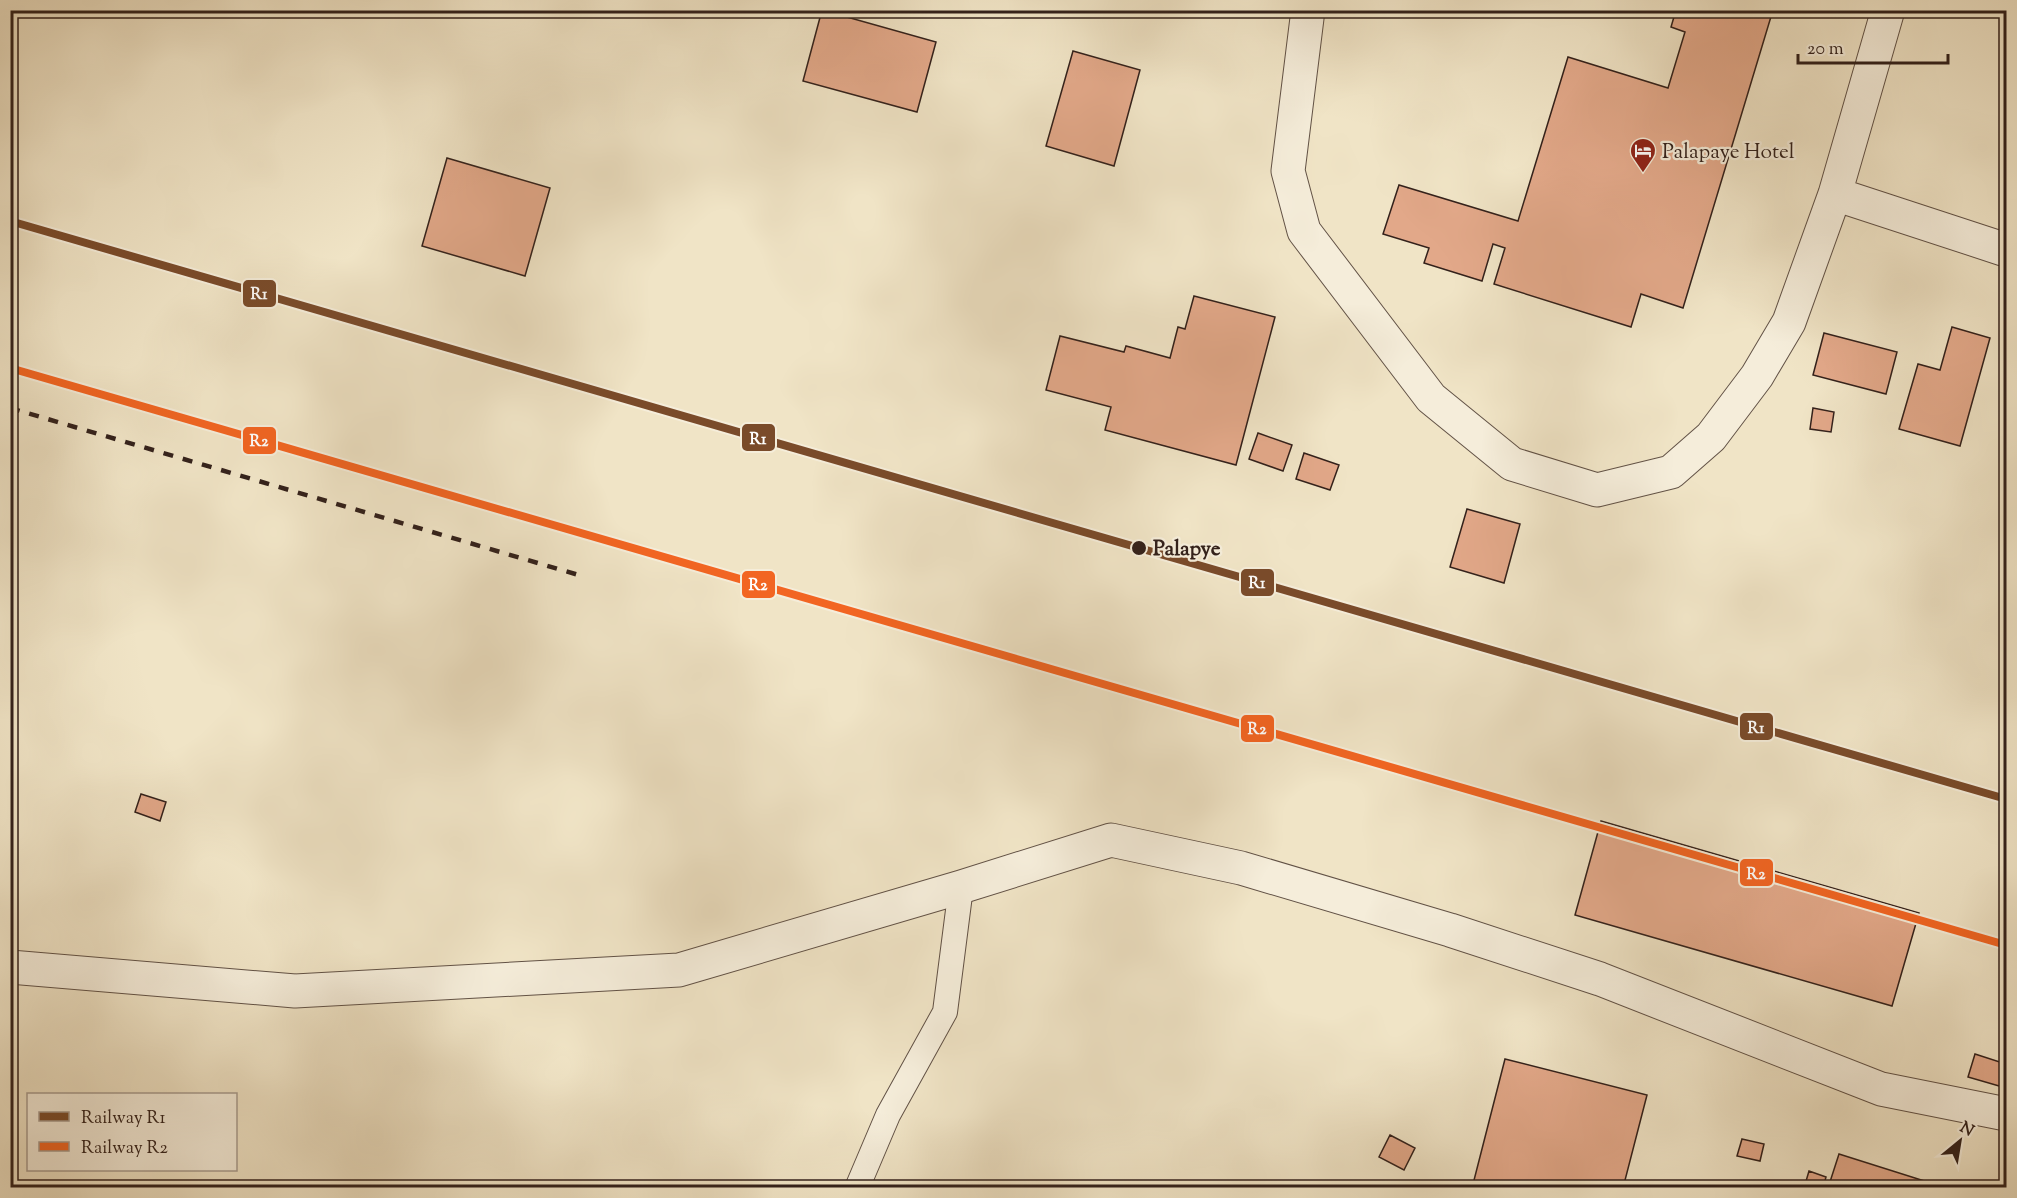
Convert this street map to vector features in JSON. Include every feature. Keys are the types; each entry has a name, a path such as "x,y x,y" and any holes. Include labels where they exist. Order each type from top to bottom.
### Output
{"street":[{"path":"1308,10 1288,171 1304,231 1431,398 1512,464 1597,490 1671,472 1712,437 1757,376 1789,322 1835,194 1888,10"},
{"path":"1835,194 2007,250"},
{"path":"10,968 295,991 679,970 1111,840 1241,868 1450,930 1600,979 1881,1089 2007,1114"}],"lane":[{"path":"857,1188 888,1115 945,1012 961,887"}],"building":[{"path":"822,10 936,42 917,112 803,81"},
{"path":"1676,10 1773,10 1683,308 1641,294 1631,327 1494,284 1505,248 1493,244 1482,281 1424,263 1429,248 1383,234 1399,185 1518,221 1568,57 1668,88 1685,32 1671,27"},
{"path":"1073,51 1140,70 1114,166 1046,146"},
{"path":"447,158 550,188 525,276 422,246"},
{"path":"1194,296 1275,317 1236,465 1105,430 1111,407 1046,390 1060,336 1124,352 1126,346 1170,358 1178,327 1185,329"},
{"path":"1952,327 1990,338 1960,446 1899,429 1918,364 1940,370"},
{"path":"1824,333 1897,352 1886,394 1813,375"},
{"path":"1813,408 1834,412 1831,432 1810,429"},
{"path":"1258,433 1292,445 1283,471 1249,459"},
{"path":"1304,453 1339,465 1330,490 1296,479"},
{"path":"1467,509 1520,524 1504,583 1450,567"},
{"path":"141,794 166,802 160,821 135,812"},
{"path":"1601,821 1919,913 1892,1006 1575,915"},
{"path":"1975,1054 2006,1064 2006,1088 1968,1077"},
{"path":"1505,1059 1647,1095 1623,1188 1472,1188"},
{"path":"1390,1135 1415,1148 1404,1170 1379,1157"},
{"path":"1742,1139 1764,1144 1760,1161 1737,1156"},
{"path":"1839,1154 1934,1184 1933,1188 1828,1188"},
{"path":"1809,1171 1826,1177 1823,1188 1804,1188"}],"railway":[{"path":"10,368 2006,945"},
{"path":"10,408 582,576"}],"rail line":[{"name":"R1","path":"10,221 2006,799"},
{"name":"R2","path":"10,368 2006,945"}],"place":[{"name":"Palapaye Hotel","path":"1643,174"},
{"name":"Palapye","path":"1139,548"}]}
